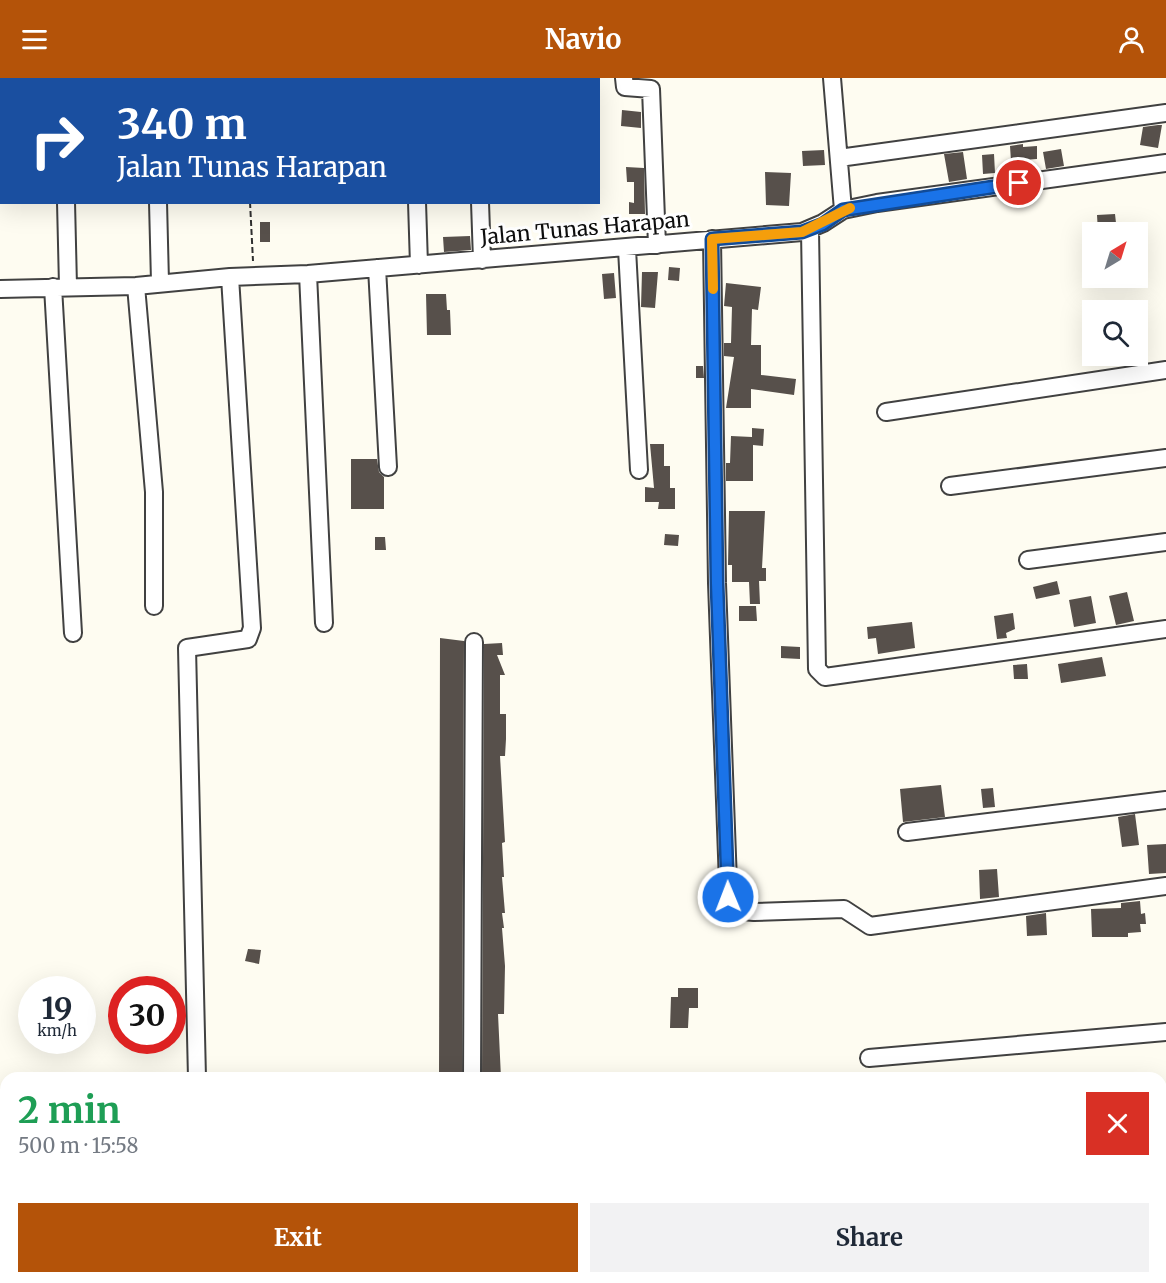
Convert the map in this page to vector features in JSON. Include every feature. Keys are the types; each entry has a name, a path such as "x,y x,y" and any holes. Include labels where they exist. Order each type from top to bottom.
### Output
{"street":[{"path":"624,78 625,87 651,88 657,245"},
{"path":"832,78 843,210"},
{"path":"839,158 1166,113"},
{"name":"Jalan Tunas Harapan","path":"0,289 136,286 230,277 308,274 627,249 810,230 843,210 1166,163"},
{"path":"66,204 60,287 73,633"},
{"path":"158,204 160,282"},
{"path":"417,204 418,265"},
{"path":"480,204 482,260"},
{"path":"810,230 813,552 817,669 820,675 825,677 1166,629"},
{"path":"712,239 717,583 729,910 844,909 870,926 1166,886"},
{"path":"627,249 639,470"},
{"path":"377,268 388,467"},
{"path":"308,274 324,623"},
{"path":"198,1072 187,648 248,639 252,628 230,277"},
{"path":"136,286 154,492 154,606"},
{"path":"886,412 1166,370"},
{"path":"950,486 1166,458"},
{"path":"1028,560 1166,542"},
{"path":"472,1072 474,642"},
{"path":"907,832 1166,800"},
{"path":"869,1058 1166,1032"}],"path":[{"path":"250,204 253,276"}],"building":[{"path":"622,110 641,112 641,128 621,126"},
{"path":"1162,125 1158,148 1140,145 1143,127"},
{"path":"1023,144 1023,147 1037,146 1037,159 1011,161 1010,146"},
{"path":"1061,149 1064,166 1046,169 1043,152"},
{"path":"824,150 825,165 803,166 802,151"},
{"path":"963,152 967,179 949,182 944,154"},
{"path":"994,154 995,173 983,174 982,155"},
{"path":"626,167 644,168 645,214 629,214 629,202 634,203 634,182 627,182"},
{"path":"765,172 791,173 789,206 766,205"},
{"path":"1115,214 1116,222 1097,222 1097,215"},
{"path":"260,222 270,222 270,242 260,242"},
{"path":"470,236 471,250 444,252 443,237"},
{"path":"669,267 680,268 679,281 668,280"},
{"path":"642,272 658,272 655,308 641,307"},
{"path":"614,273 616,298 604,299 602,274"},
{"path":"726,283 761,287 758,310 752,309 751,345 761,345 761,375 796,379 794,395 751,389 751,408 726,408 734,357 724,356 724,343 731,343 732,307 724,306"},
{"path":"426,294 446,294 447,310 450,310 451,335 427,335"},
{"path":"696,366 703,366 704,378 696,378"},
{"path":"752,428 764,429 763,446 753,445 753,481 726,481 726,463 730,463 731,436 752,437"},
{"path":"650,444 664,444 664,466 670,466 670,488 675,488 675,509 658,509 659,502 645,502 645,487 654,488"},
{"path":"351,459 377,459 379,472 384,477 384,509 351,509"},
{"path":"729,511 765,511 762,568 766,568 766,581 759,581 760,604 750,604 749,582 732,582 732,565 728,565"},
{"path":"665,534 679,535 678,546 664,545"},
{"path":"375,537 385,537 386,550 375,550"},
{"path":"1057,581 1060,594 1036,599 1033,587"},
{"path":"1127,592 1134,621 1116,625 1109,596"},
{"path":"1091,596 1096,623 1074,627 1069,600"},
{"path":"739,606 756,606 757,621 739,621"},
{"path":"1013,613 1015,629 1006,633 1007,638 997,639 994,616"},
{"path":"912,622 915,648 878,654 876,638 868,639 867,627"},
{"path":"440,638 464,641 462,1072 439,1072"},
{"path":"502,643 503,655 497,655 505,675 500,675 500,714 506,714 505,756 500,756 505,842 502,843 505,913 502,913 505,966 504,1014 498,1014 501,1072 482,1072 484,644"},
{"path":"781,646 800,647 800,659 781,658"},
{"path":"1102,657 1106,676 1061,683 1058,664"},
{"path":"1027,664 1028,679 1014,679 1013,665"},
{"path":"941,785 945,817 903,822 900,789"},
{"path":"993,788 995,807 983,808 981,789"},
{"path":"1135,814 1139,845 1122,847 1118,817"},
{"path":"1166,844 1166,873 1149,874 1147,845"},
{"path":"997,869 999,897 980,899 979,870"},
{"path":"1140,901 1141,914 1145,913 1146,924 1140,924 1141,932 1128,933 1128,937 1092,937 1091,909 1121,908 1121,903"},
{"path":"1046,913 1047,935 1027,936 1026,916"},
{"path":"248,949 261,950 259,964 245,961"},
{"path":"678,988 698,988 698,1008 689,1008 688,1028 670,1028 671,997 678,997"}],"slow traffic":[{"path":"713,289 712,239 802,232 823,224 843,210 850,208"}],"route":[{"path":"728,897 717,583 712,239 802,232 823,224 843,210 1019,183"}]}
